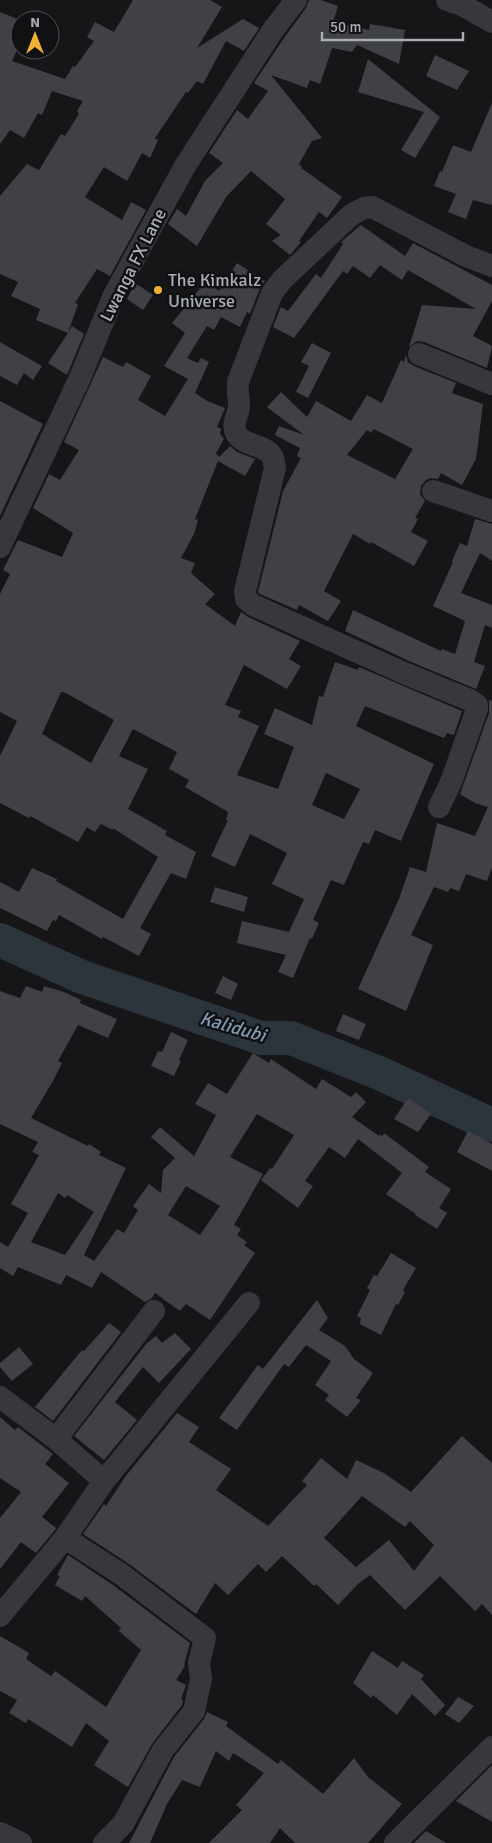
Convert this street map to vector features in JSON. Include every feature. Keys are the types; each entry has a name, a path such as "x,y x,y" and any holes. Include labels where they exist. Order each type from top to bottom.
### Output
{"street":[{"name":"Lwanga FX Lane","path":"0,546 60,422 119,287 185,166 273,30 296,0"},
{"path":"447,0 462,5 492,22"},
{"path":"439,807 451,782 477,705 472,700 404,673 253,605 246,600 245,591 275,468 273,457 268,452 241,438 235,432 235,421 240,408 237,390 238,382 272,293 282,280 344,222 364,208 372,207 466,256 492,266"},
{"path":"419,354 492,384"},
{"path":"433,491 492,511"},
{"path":"0,1616 65,1538 104,1481 248,1303"},
{"path":"56,1439 154,1311"},
{"path":"0,1397 56,1439 104,1481"},
{"path":"65,1538 121,1574 205,1638 199,1663 201,1680 194,1711 163,1750 123,1824 104,1843"},
{"path":"395,1843 492,1746"},
{"path":"0,1833 21,1843"}],"building":[{"path":"133,0 210,0 222,7 197,48 243,19 259,28 244,51 226,41 203,84 197,81 188,93 186,92 155,138 158,140 150,158 142,153 127,181 104,167 85,197 122,220 131,202 146,210 110,276 97,269 75,303 78,304 68,333 36,320 40,309 11,296 18,282 0,274 0,196 27,164 39,170 61,134 65,136 79,114 77,111 83,101 52,91 42,115 38,113 24,138 10,130 0,144 0,12 10,16 10,60 65,79 73,66 75,67 94,41 87,37 95,22 114,32"},
{"path":"309,0 321,0 338,6 333,22 369,30 370,24 405,30 399,64 357,45 352,52 332,48 320,84 310,80 307,88 271,75 322,138 312,141 299,164 301,168 342,197 327,218 319,212 299,241 301,242 290,255 272,241 281,235 266,224 285,199 251,171 226,197 197,246 168,224 177,209 186,216 205,181 223,163 209,153 237,110 248,119 268,91 254,83 306,8"},
{"path":"435,55 469,71 457,90 426,76"},
{"path":"368,59 440,117 415,158 401,150 424,112 358,92"},
{"path":"492,103 492,205 473,200 466,219 448,212 456,194 434,186 453,145 471,152"},
{"path":"361,225 405,256 413,243 492,285 492,301 473,336 492,346 487,368 424,342 417,341 409,347 422,305 476,309 408,270 402,280 380,265 370,278 353,266 347,274 343,271 294,338 273,327 281,307 288,311 316,274 321,278 343,244 341,242"},
{"path":"237,263 265,281 260,288 250,314 247,312 240,327 221,317 214,330 207,326 187,358 198,363 201,358 209,362 195,393 207,401 225,408 217,427 221,429 220,434 224,439 216,453 219,457 230,446 237,452 255,459 245,476 218,461 195,519 198,520 194,534 181,558 195,563 191,573 215,594 205,604 235,626 241,612 300,641 289,659 301,666 287,689 244,665 225,705 241,711 238,717 259,726 237,775 278,789 294,747 264,734 275,708 312,725 319,696 323,697 335,662 358,670 359,667 462,711 454,735 447,733 444,738 365,706 356,726 434,764 401,841 375,830 369,844 363,842 344,885 331,880 313,920 319,923 312,939 310,938 293,978 278,972 286,955 237,943 242,921 289,932 304,899 272,884 287,853 250,834 235,867 211,856 228,820 226,820 228,812 185,787 189,780 169,769 177,752 133,729 119,756 148,769 128,809 167,831 165,835 196,852 186,879 171,873 140,928 151,934 139,956 103,937 102,939 59,915 56,921 53,920 47,931 0,908 0,882 19,892 32,868 57,879 56,881 123,919 158,857 113,828 113,830 101,824 95,832 87,827 78,842 30,816 29,818 0,803 0,756 17,721 0,712 0,594 10,574 3,570 18,540 62,557 73,533 33,508 49,474 60,480 79,450 64,442 103,357 123,367 126,362 151,376 138,400 165,416 188,379 164,366 185,333 172,323 206,281 219,291","holes":["61,692 114,720 91,763 42,734","326,773 360,789 344,819 312,805"]},
{"path":"135,283 153,295 143,310 127,299"},
{"path":"72,326 84,334 67,375 48,363"},
{"path":"0,342 42,366 33,380 24,373 17,385 0,376"},
{"path":"312,343 331,353 308,398 296,392 309,366 301,362"},
{"path":"406,355 408,362 414,366 456,383 452,393 483,404 476,459 462,485 441,473 438,479 430,478 421,486 420,494 425,501 415,518 418,519 411,532 428,541 414,566 353,534 324,591 341,601 328,621 299,605 297,610 260,594 258,592 283,491 301,458 297,456 300,448 275,435 279,426 304,435 267,407 281,392 307,417 316,401 351,421 367,395 382,403 401,360 404,362","holes":["374,429 413,449 395,479 347,455 367,430 371,433"]},
{"path":"0,401 43,424 0,516"},
{"path":"475,519 492,524 492,561 480,553 461,593 492,605 492,628 485,625 474,662 485,666 476,689 409,661 345,631 353,610 441,651 442,649 455,654 465,621 433,606 460,543 467,546"},
{"path":"489,700 492,701 492,868 487,881 466,874 459,891 450,888 448,892 434,887 411,935 433,945 406,1011 358,989 399,899 410,867 426,872 437,823 475,836 488,807 475,803 460,794 489,713"},
{"path":"215,887 248,897 244,912 210,902"},
{"path":"223,976 238,984 231,1000 215,993"},
{"path":"26,986 42,992 44,986 64,992 81,1000 80,1003 117,1019 108,1038 78,1025 58,1061 62,1063 53,1081 31,1118 88,1146 89,1144 101,1152 99,1155 126,1168 84,1255 94,1261 117,1229 124,1233 138,1210 133,1206 149,1184 161,1193 163,1170 175,1158 151,1137 160,1127 194,1156 216,1115 195,1104 208,1083 227,1094 253,1053 269,1063 271,1059 316,1089 322,1079 351,1097 356,1092 366,1102 352,1117 379,1136 380,1134 382,1137 384,1133 429,1167 425,1172 451,1189 439,1208 447,1213 437,1229 386,1194 402,1173 358,1139 345,1158 329,1147 305,1181 313,1186 298,1208 261,1180 270,1168 272,1169 294,1135 257,1114 230,1157 263,1174 234,1225 241,1229 237,1235 247,1242 244,1245 255,1253 210,1320 186,1304 180,1311 155,1293 152,1298 145,1302 101,1272 92,1288 66,1275 61,1285 18,1267 13,1276 0,1268 0,1242 8,1247 28,1213 11,1204 39,1155 32,1152 38,1142 0,1124 0,991 20,998","holes":["186,1186 220,1206 200,1235 168,1215","58,1193 65,1198 67,1195 94,1212 65,1255 31,1242"]},
{"path":"343,1014 366,1024 359,1040 336,1031"},
{"path":"171,1032 188,1040 174,1076 151,1066 158,1051 162,1052"},
{"path":"408,1098 431,1114 418,1132 394,1119"},
{"path":"468,1131 492,1144 492,1171 457,1152"},
{"path":"391,1253 416,1268 381,1335 360,1324 361,1318 357,1316 370,1290 367,1288 374,1275 377,1276"},
{"path":"317,1300 328,1318 319,1330 345,1346 354,1359 373,1373 356,1398 361,1400 347,1417 325,1400 329,1395 315,1385 331,1361 306,1345 289,1367 284,1364 237,1430 219,1418 258,1365 263,1369"},
{"path":"109,1323 121,1332 53,1421 35,1407 82,1350 84,1351"},
{"path":"175,1333 191,1349 159,1383 143,1367 115,1402 137,1420 104,1460 74,1436 147,1343 156,1336 162,1343"},
{"path":"19,1347 33,1364 12,1381 0,1367 0,1363"},
{"path":"177,1413 199,1427 189,1442 231,1469 216,1490 268,1526 307,1485 302,1481 321,1458 347,1479 356,1460 384,1473 411,1492 462,1436 492,1463 492,1615 482,1604 475,1611 440,1576 405,1610 370,1575 358,1584 338,1605 316,1584 314,1586 282,1556 266,1572 258,1564 228,1595 215,1583 196,1614 129,1564 83,1534 104,1504 106,1506 125,1477","holes":["362,1496 405,1527 410,1521 434,1545 414,1571 389,1540 356,1567 324,1538"]},
{"path":"0,1417 15,1430 18,1427 53,1454 45,1464 69,1483 42,1517 56,1528 55,1530 36,1553 21,1542 0,1569 0,1518 21,1492 0,1478"},
{"path":"68,1555 113,1585 190,1643 185,1666 176,1680 186,1685 181,1699 183,1700 182,1705 152,1744 128,1787 94,1765 109,1741 86,1723 72,1747 28,1719 26,1723 9,1713 17,1700 0,1691 0,1636 29,1653 26,1659 51,1676 55,1671 106,1707 141,1650 119,1631 121,1628 85,1596 82,1601 55,1585 60,1576 57,1575"},
{"path":"372,1651 398,1668 402,1661 424,1675 421,1679 445,1705 435,1716 412,1694 397,1715 373,1695 371,1698 353,1683"},
{"path":"458,1697 474,1706 459,1723 445,1714"},
{"path":"207,1712 228,1722 226,1726 278,1764 281,1760 323,1794 354,1758 368,1777 402,1804 368,1843 295,1843 280,1828 270,1843 209,1843 242,1810 236,1805 264,1773 233,1753 229,1761 216,1751 200,1787 182,1780 167,1804 150,1843 129,1843 174,1757 204,1719"},
{"path":"492,1765 492,1822 456,1801"},
{"path":"426,1831 446,1843 414,1843"}],"waterway":[{"name":"Kalidubi","path":"0,940 82,977 261,1038 291,1038 379,1073 492,1125"}],"place":[{"name":"The Kimkalz Universe","path":"158,290"}]}
